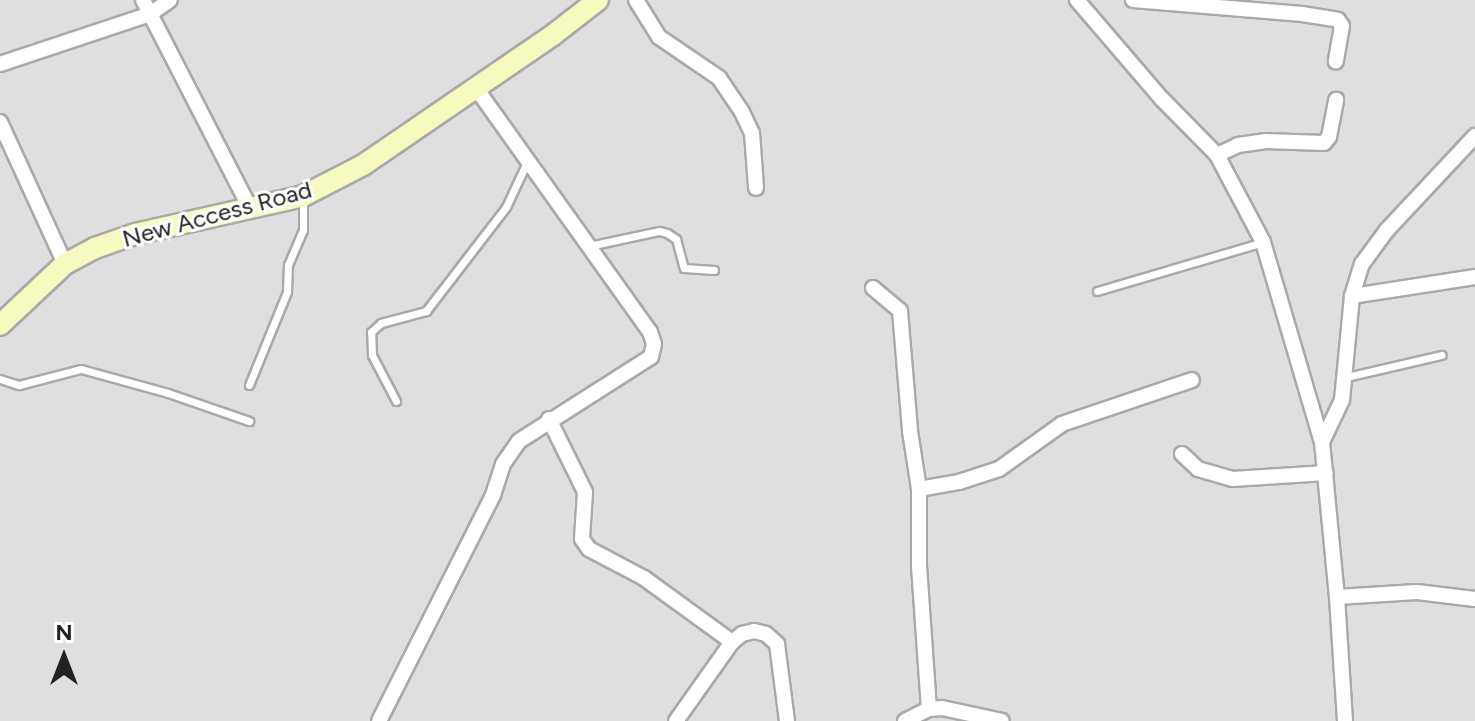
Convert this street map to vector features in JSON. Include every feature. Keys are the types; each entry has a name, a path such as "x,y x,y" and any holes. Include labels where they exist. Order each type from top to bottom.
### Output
{"main road":[{"name":"New Access Road","path":"0,325 65,264 135,234 303,196 363,165 598,0"}],"street":[{"path":"143,0 251,210"},
{"path":"0,64 150,14 170,0"},
{"path":"636,0 659,37 719,78 742,112 752,133 756,188"},
{"path":"1133,0 1338,20 1342,26 1336,61"},
{"path":"1085,3 1162,99 1217,155 1263,242 1322,442 1345,721"},
{"path":"379,721 493,495 503,464 519,441 549,419 651,357 654,344 650,332 475,87"},
{"path":"1217,155 1238,145 1265,141 1324,143 1329,137 1336,100"},
{"path":"0,122 65,264"},
{"path":"1322,442 1342,400 1352,296 1362,264 1387,230 1475,136"},
{"path":"1352,296 1475,277"},
{"path":"873,288 900,311 910,431 919,489 919,566 929,709"},
{"path":"919,489 959,482 999,469 1062,424 1192,380"},
{"path":"549,419 585,492 582,539 589,549 644,578 732,642"},
{"path":"1182,454 1198,469 1233,479 1326,473"},
{"path":"1337,597 1417,592 1475,599"},
{"path":"676,721 732,642 742,634 754,631 766,634 777,644 787,721"},
{"path":"905,721 929,709 942,708 1002,721"}],"lane":[{"path":"396,401 372,355 368,342 371,332 381,323 426,311 506,207 527,160"},
{"path":"249,385 287,292 288,265 303,230 303,196"},
{"path":"589,246 659,231 676,239 684,268 714,270"},
{"path":"1097,291 1263,242"},
{"path":"1346,377 1441,355"},
{"path":"0,379 19,385 81,369 116,377 249,421"}],"shaded area":[{"path":"0,0 1475,0 1475,721 0,721"}]}
